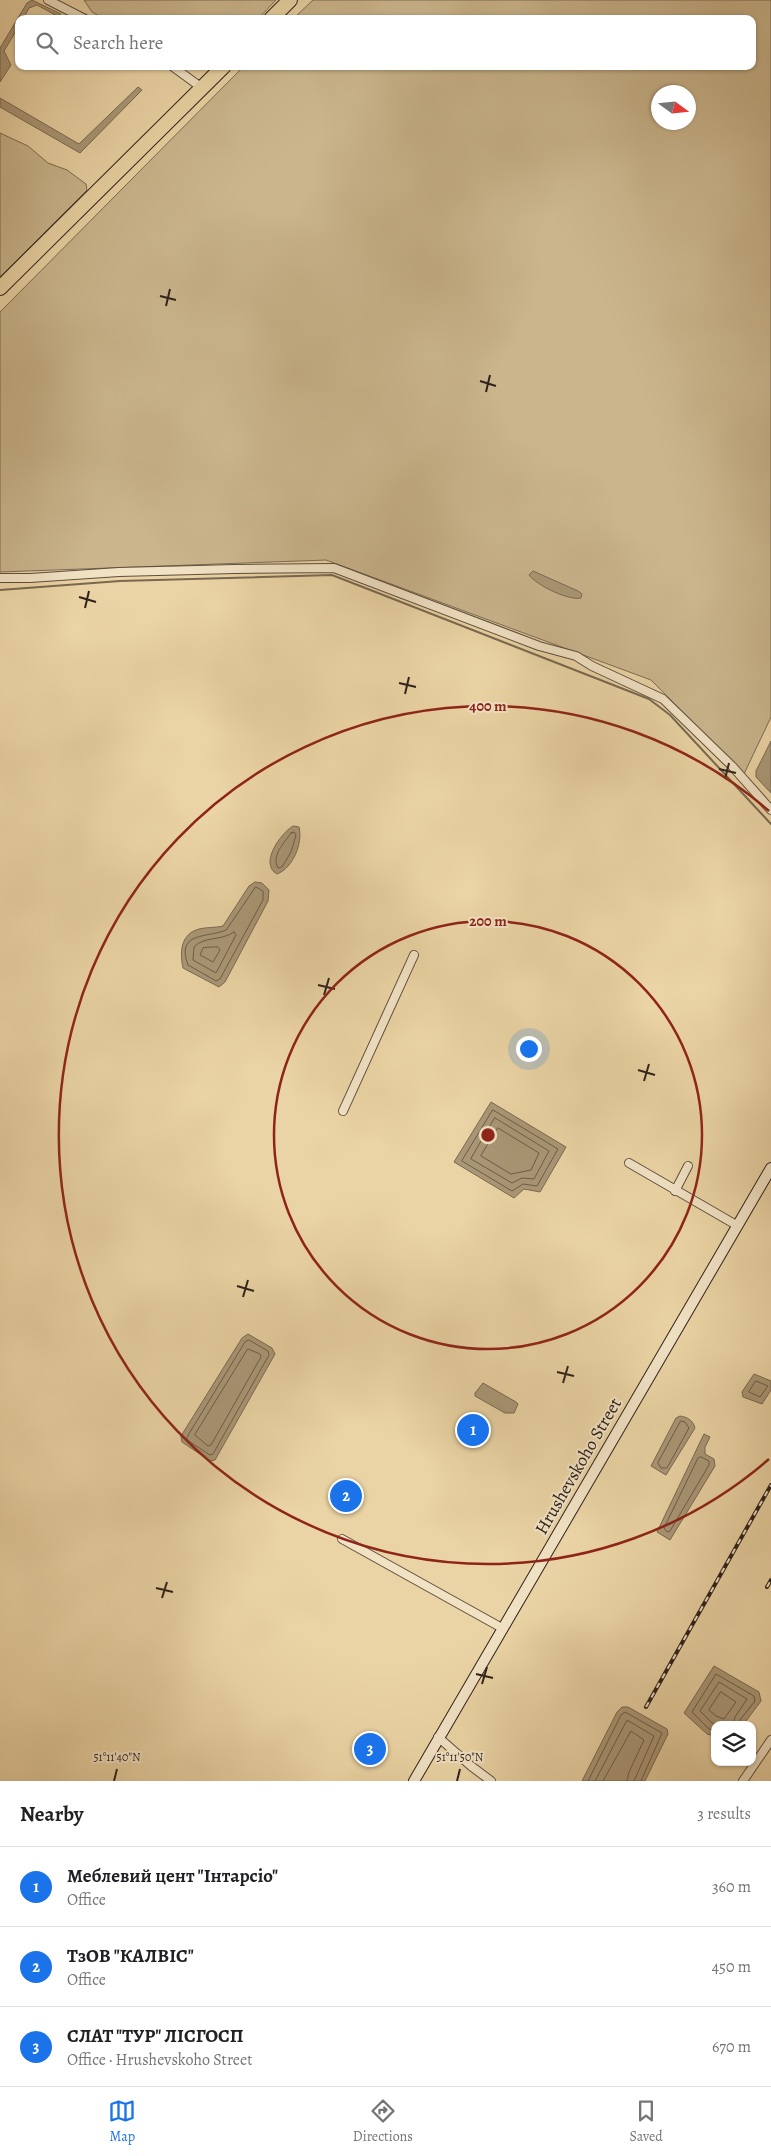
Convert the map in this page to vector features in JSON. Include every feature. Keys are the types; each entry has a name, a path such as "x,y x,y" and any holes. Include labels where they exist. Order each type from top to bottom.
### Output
{"highway":[{"path":"275,15 290,0"},
{"path":"0,288 220,70"}],"street":[{"path":"48,0 77,15"},
{"path":"177,70 202,88"},
{"path":"0,578 235,568 334,568 539,646 571,654 592,666 663,699 732,766 771,810"},
{"path":"343,1111 414,955"},
{"path":"629,1163 738,1226"},
{"path":"675,1191 688,1166"},
{"name":"Hrushevskoho Street","path":"414,1781 771,1168"},
{"path":"342,1540 502,1628"},
{"path":"438,1737 491,1781"},
{"path":"743,1781 771,1740"}],"shaded area":[{"path":"84,0 276,0 262,15 97,15 92,12"},
{"path":"313,0 771,0 771,717 744,774 651,680 326,560 0,572 0,312 240,70 756,70 756,15 297,15"},
{"path":"0,133 28,146 48,163 67,170 86,184 87,190 0,277"}],"water":[{"path":"32,0 61,14 55,15 37,5 29,8 25,15 20,15 27,3"},
{"path":"15,23 15,33 4,51 11,65 0,82 0,48"},
{"path":"138,87 142,90 80,153 0,107 0,98 79,144"},
{"path":"533,571 578,591 582,594 581,598 561,595 545,587 529,575"},
{"path":"771,741 771,793 756,777 756,771"},
{"path":"293,826 299,827 300,833 296,854 288,866 277,874 272,869 270,863 273,849 282,835"},
{"path":"255,882 262,883 269,890 268,901 225,982 219,987 183,968 182,946 187,936 199,929 223,926 249,886"},
{"path":"491,1102 566,1147 540,1192 524,1189 514,1198 454,1162"},
{"path":"248,1334 272,1348 275,1354 215,1460 210,1461 182,1442 181,1436 242,1338"},
{"path":"754,1374 771,1381 771,1390 762,1404 743,1397 742,1392"},
{"path":"483,1383 516,1402 518,1404 514,1413 505,1413 475,1396 475,1393"},
{"path":"680,1416 689,1419 695,1428 666,1475 651,1466 676,1418"},
{"path":"704,1434 710,1437 705,1447 705,1454 714,1459 715,1466 670,1540 657,1532"},
{"path":"714,1666 759,1692 761,1701 746,1721 711,1721 711,1735 707,1734 684,1713"},
{"path":"622,1707 628,1707 667,1729 668,1734 645,1781 582,1781 617,1712"}],"waterway":[{"path":"0,590 120,581 332,575 649,699 670,715 771,824"}],"railway":[{"path":"646,1707 771,1485"},
{"path":"767,1587 771,1580"}],"place":[{"name":"Меблевий цент \"Інтарсіо\"","path":"473,1430"},
{"name":"ТзОВ \"КАЛВІС\"","path":"346,1496"},
{"name":"СЛАТ \"ТУР\" ЛІСГОСП","path":"370,1749"}]}
